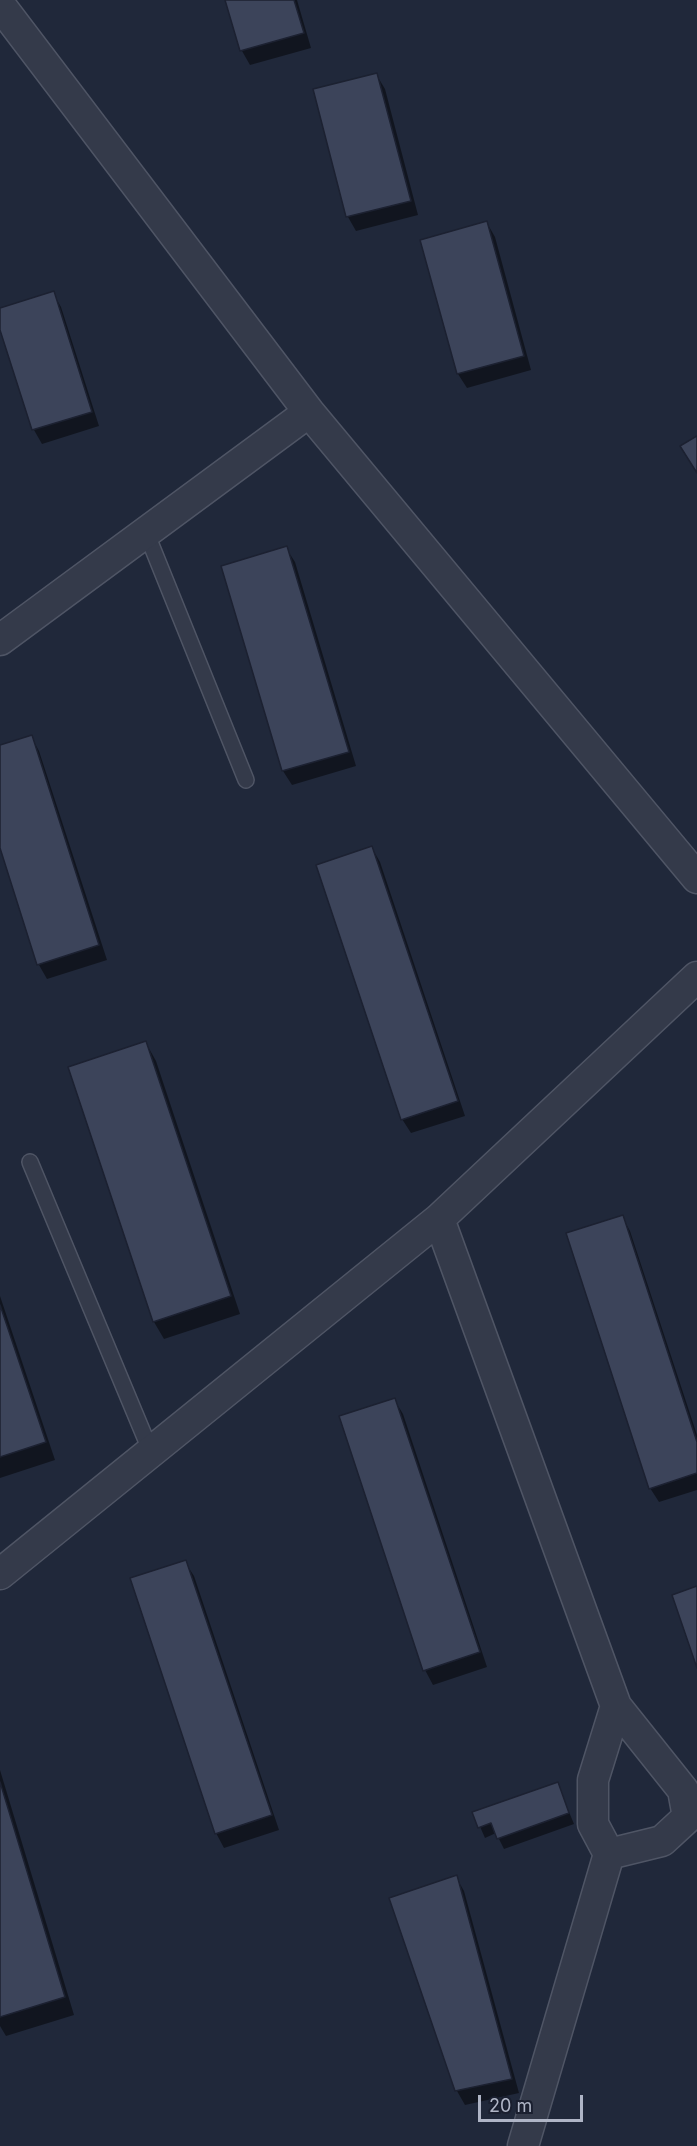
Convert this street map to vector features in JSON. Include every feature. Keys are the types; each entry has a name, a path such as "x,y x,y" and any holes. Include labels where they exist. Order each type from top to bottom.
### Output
{"street":[{"path":"0,5 309,412 697,878"},
{"path":"0,639 309,412"},
{"path":"0,1574 439,1219 697,977"},
{"path":"439,1219 616,1706 683,1791 687,1817 663,1841 609,1854"},
{"path":"523,2146 609,1854 593,1824 593,1780 616,1706"}],"lane":[{"path":"146,532 246,780"},
{"path":"30,1162 151,1452"}],"building":[{"path":"225,0 294,0 304,33 240,51"},
{"path":"377,73 411,201 346,217 313,89"},
{"path":"487,221 524,356 457,374 420,240"},
{"path":"54,291 92,412 32,430 0,330 0,308"},
{"path":"697,436 697,473 680,446"},
{"path":"287,546 349,752 282,771 221,566"},
{"path":"32,735 99,945 37,965 0,848 0,745"},
{"path":"372,846 458,1101 401,1120 316,865"},
{"path":"146,1041 231,1296 153,1322 68,1067"},
{"path":"623,1215 697,1442 697,1473 649,1489 566,1233"},
{"path":"0,1305 46,1442 0,1457"},
{"path":"395,1398 480,1652 423,1671 339,1416"},
{"path":"186,1560 272,1815 215,1834 130,1578"},
{"path":"697,1586 697,1668 672,1595"},
{"path":"0,1782 65,1997 0,2017"},
{"path":"558,1782 569,1813 497,1839 491,1823 478,1828 472,1812"},
{"path":"457,1875 512,2079 455,2091 389,1898"}]}
